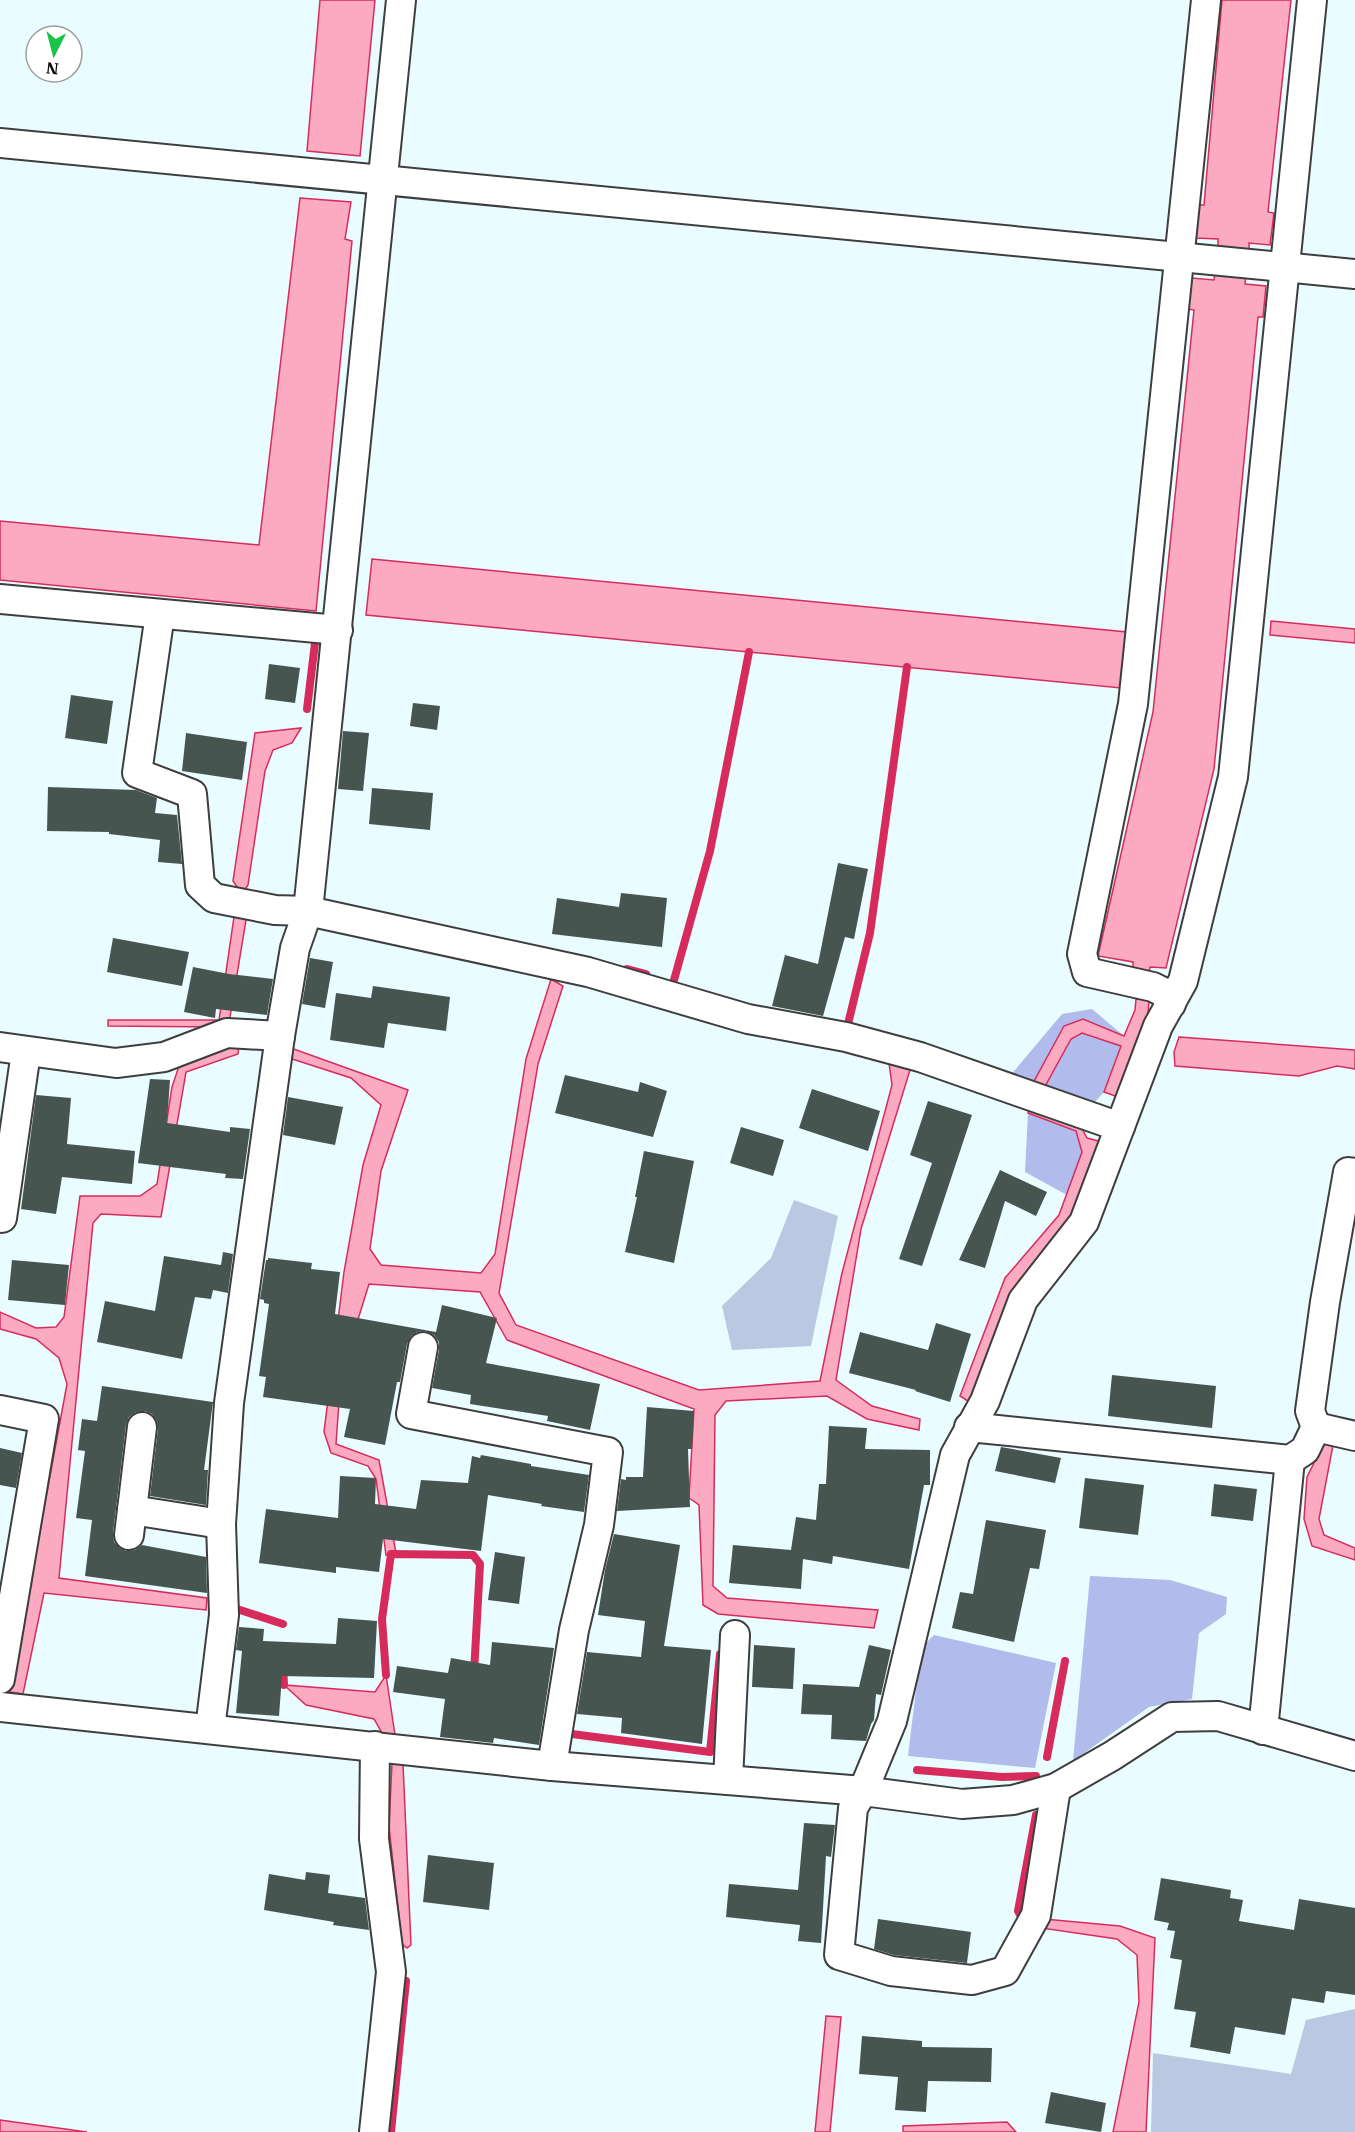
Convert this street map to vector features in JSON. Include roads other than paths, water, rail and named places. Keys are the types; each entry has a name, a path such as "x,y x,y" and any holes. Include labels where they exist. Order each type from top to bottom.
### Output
{"street":[{"path":"210,1729 224,1615 221,1524 230,1403 280,1036 295,948 308,911 401,0"},
{"path":"1206,0 1133,704 1082,954 1088,972 1150,991 1183,981 1233,777 1312,0"},
{"path":"0,143 1355,274"},
{"path":"0,599 338,630"},
{"path":"160,614 137,773 192,794 200,885 214,898 275,910 308,911 588,972 748,1019 846,1036 920,1057 1120,1127"},
{"path":"1056,1788 1036,1916 1005,1971 972,1980 891,1971 839,1955 853,1808 863,1791 892,1721 955,1455 985,1401 1023,1300 1084,1222 1158,1026 1150,991"},
{"path":"2,1218 13,1050 116,1063 164,1057 227,1033 280,1036"},
{"path":"969,1427 1290,1460 1305,1450 1316,1427 1310,1411 1325,1302 1348,1172 1355,1173"},
{"path":"423,1347 411,1414 608,1452 599,1525 574,1630 552,1767"},
{"path":"0,1410 44,1419 9,1567 0,1678"},
{"path":"142,1427 131,1523 221,1524"},
{"path":"1316,1427 1355,1436"},
{"path":"1263,1730 1290,1460"},
{"path":"728,1780 735,1635"},
{"path":"0,1707 552,1767 863,1791 962,1804 1013,1800 1056,1788 1113,1756 1172,1717 1218,1716 1355,1756"},
{"path":"374,2132 391,1972 374,1839 375,1746"}],"waterway":[{"path":"307,709 315,643"},
{"path":"674,980 710,851 749,652"},
{"path":"848,1024 870,933 907,667"},
{"path":"627,969 646,974"},
{"path":"386,1675 382,1619 391,1554 473,1555 480,1564 474,1673"},
{"path":"237,1609 283,1624"},
{"path":"572,1734 710,1752 720,1654"},
{"path":"1047,1757 1065,1661"},
{"path":"283,1665 284,1685"},
{"path":"917,1770 1002,1777 1036,1776"},
{"path":"1022,1918 1018,1911 1036,1815"},
{"path":"391,2132 406,1981"}]}
